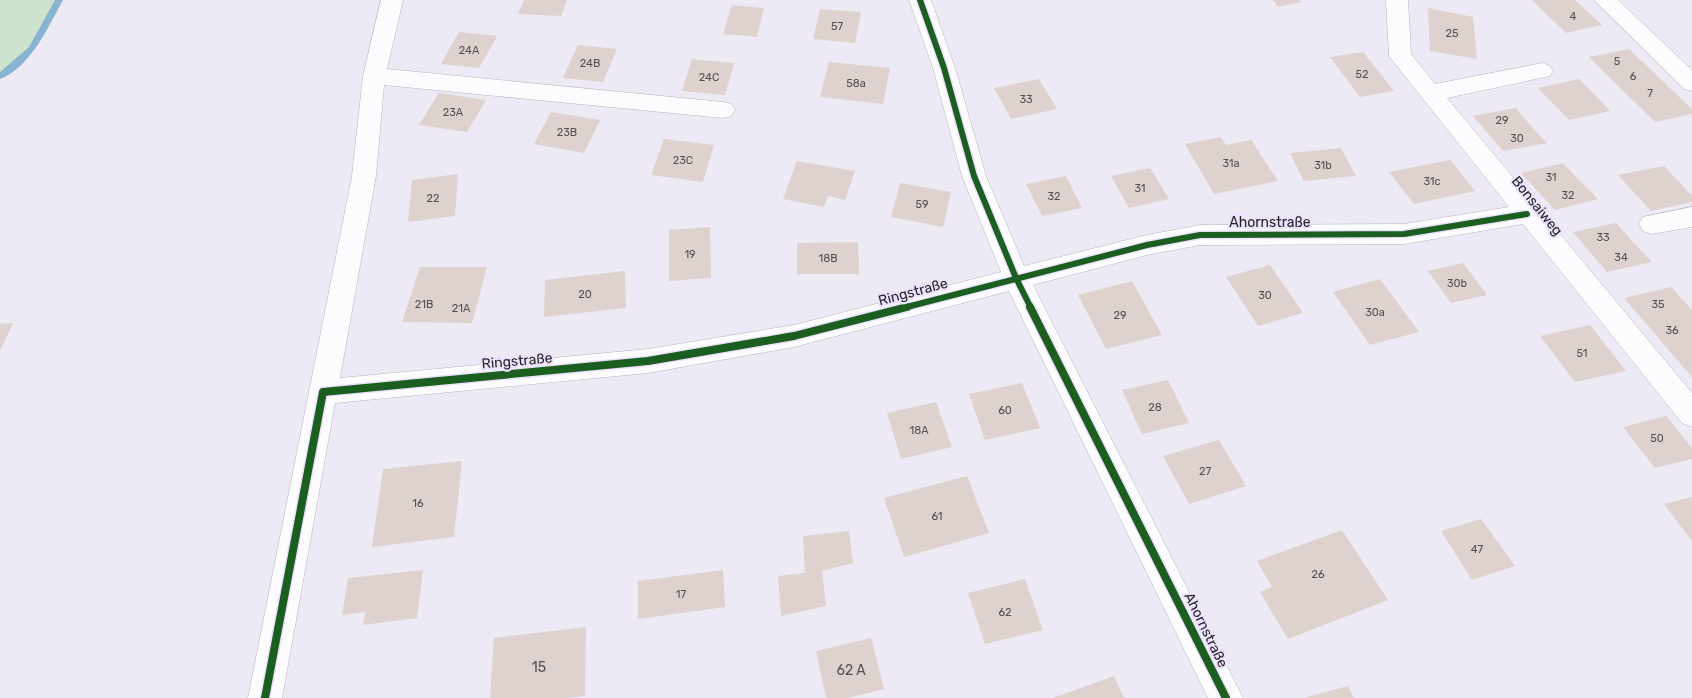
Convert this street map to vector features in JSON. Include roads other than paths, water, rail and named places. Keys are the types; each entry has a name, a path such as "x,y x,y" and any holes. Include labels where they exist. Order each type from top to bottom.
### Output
{"street":[{"path":"265,698 364,176 374,76 392,0"},
{"name":"Ahornstraße","path":"920,0 944,68 974,176 1016,278 1226,698"},
{"name":"Bonsaiweg","path":"1397,0 1400,56 1692,414"},
{"path":"1605,0 1692,83"},
{"path":"1430,93 1542,71"},
{"path":"374,76 723,110"},
{"name":"Ahornstraße","path":"1016,278 1147,245 1200,235 1404,234 1527,214"},
{"path":"1652,224 1692,218"},
{"name":"Ringstraße","path":"323,392 648,361 794,336 1016,278"}],"waterway":[{"path":"0,76 32,49 59,0"}]}
